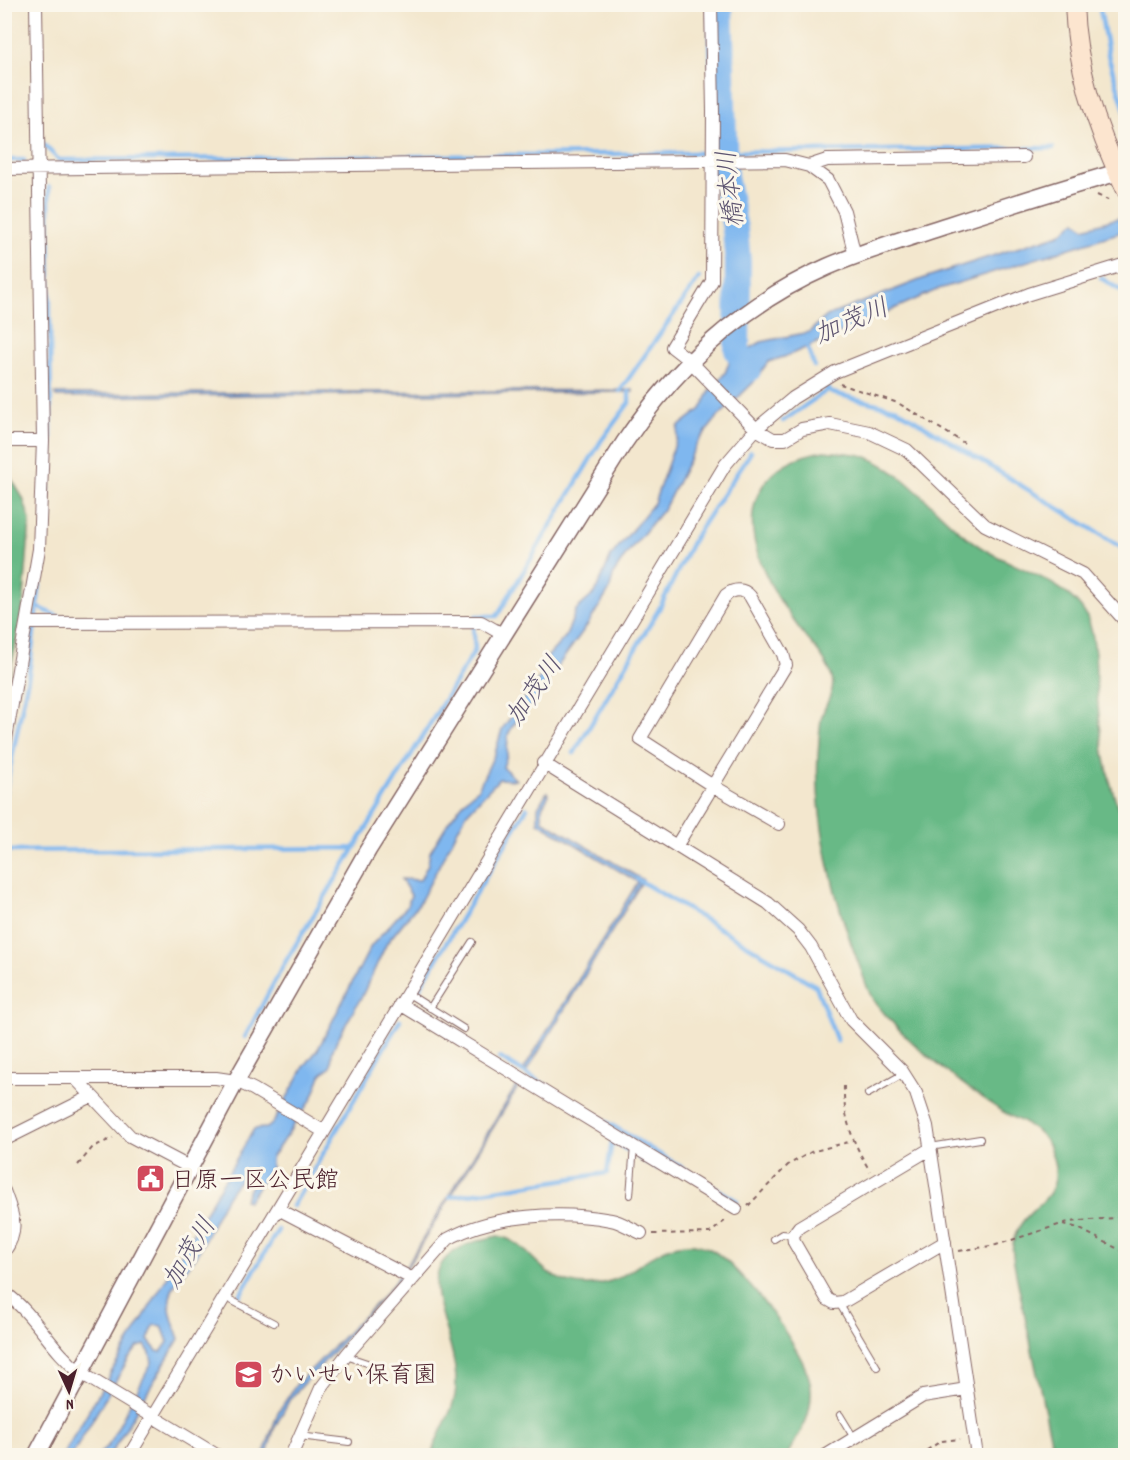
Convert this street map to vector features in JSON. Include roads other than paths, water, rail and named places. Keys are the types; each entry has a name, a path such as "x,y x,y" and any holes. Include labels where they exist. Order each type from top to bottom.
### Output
{"main road":[{"path":"1074,4 1087,84 1121,171 1125,190"}],"street":[{"path":"4,750 28,623 39,549 43,441 36,4"},
{"path":"711,4 714,161 712,281 672,347 690,361 756,429 773,440 784,439 817,425 840,425 869,432 907,450 985,525 1083,574 1125,622"},
{"path":"809,166 827,160 1024,157"},
{"path":"4,169 785,160 809,166 828,180 844,211 855,256"},
{"path":"36,1455 87,1376 189,1167 368,850 502,634 650,405 690,361 726,330 797,281 855,256 1121,171"},
{"path":"129,1455 150,1412 225,1297 278,1209 318,1128 403,998 724,465 756,429 793,398 831,374 1029,294 1125,264"},
{"path":"4,441 43,441"},
{"path":"677,845 712,786 786,664 783,654 750,596 742,591 732,591 726,594 640,739 712,786 779,824"},
{"path":"28,623 481,622 502,634"},
{"path":"543,763 768,903 798,930 824,967 851,1020 904,1074 916,1093 924,1115 930,1148 977,1455"},
{"path":"403,998 736,1210"},
{"path":"4,1078 216,1078 236,1081 318,1128"},
{"path":"75,1078 126,1131 189,1167"},
{"path":"4,1140 92,1096"},
{"path":"930,1148 799,1227 793,1235 827,1299 838,1303 946,1247"},
{"path":"4,1191 15,1230 4,1252"},
{"path":"278,1209 405,1275"},
{"path":"291,1455 314,1401 346,1356 405,1275 448,1239 465,1230 503,1220 549,1216 610,1220 641,1233"},
{"path":"4,1292 24,1306 64,1360 218,1455"},
{"path":"825,1455 923,1396 967,1389"}],"lane":[{"path":"430,1008 472,942"},
{"path":"403,998 430,1008 464,1029"},
{"path":"868,1094 904,1074"},
{"path":"930,1148 980,1138"},
{"path":"630,1195 634,1146"},
{"path":"774,1239 782,1234 793,1235"},
{"path":"225,1297 274,1323"},
{"path":"838,1303 877,1367"},
{"path":"346,1356 373,1365"},
{"path":"840,1415 854,1438"},
{"path":"299,1436 349,1442"}],"water":[{"name":"加茂川","path":"1125,216 1125,231 939,289 787,356 768,362 753,383 717,418 698,442 665,507 614,573 609,591 588,624 542,688 536,702 526,709 512,727 508,735 507,755 503,767 516,780 499,779 466,814 420,902 387,943 363,994 336,1042 332,1052 331,1067 322,1073 312,1099 271,1158 271,1169 248,1201 244,1200 251,1185 250,1175 242,1178 234,1186 197,1255 174,1286 170,1308 179,1339 110,1455 98,1455 108,1446 152,1362 145,1345 138,1347 129,1358 72,1455 62,1456 254,1129 267,1128 273,1123 304,1067 318,1049 371,946 407,906 411,895 401,879 420,880 428,864 430,852 449,821 468,797 478,789 495,753 502,729 544,672 548,656 566,636 576,610 595,593 611,556 654,503 677,438 678,427 701,409 711,389 725,373 730,360 761,342 809,332 827,316 930,276 1060,234 1076,221 1084,228","holes":["154,1325 162,1326 168,1342 161,1352 157,1351 148,1340"]},
{"path":"633,390 633,392 56,397 55,394"},
{"path":"547,792 549,795 542,807 542,820 643,880 527,1071 524,1069 638,882 538,822 538,807"},
{"path":"518,1083 520,1084 400,1279 290,1399 274,1429 267,1455 263,1456 278,1412 296,1385 386,1293 405,1268"}],"waterway":[{"name":"橋本川","path":"720,4 725,176 735,229 738,263 737,350 748,370"},
{"path":"1099,4 1109,59 1126,113"},
{"path":"42,143 59,160 699,153"},
{"path":"724,152 1053,148"},
{"path":"4,160 24,160"},
{"path":"46,518 51,448 49,187"},
{"path":"620,391 699,278"},
{"path":"1101,278 1126,294"},
{"name":"加茂川","path":"806,343 814,366"},
{"path":"825,386 832,393 897,409 1126,550"},
{"path":"783,421 829,389"},
{"path":"476,616 497,616 601,441 629,403 629,391"},
{"path":"574,753 659,609 694,538 751,452"},
{"path":"4,797 29,673 42,565"},
{"path":"38,607 59,617"},
{"path":"245,1037 284,964 475,650 473,624"},
{"path":"417,992 527,808"},
{"path":"4,851 354,848"},
{"path":"637,879 816,986 837,1041"},
{"path":"293,1206 400,1020"},
{"path":"500,1058 737,1201"},
{"path":"450,1197 607,1173 612,1141 629,1151"},
{"path":"638,1157 657,1168"},
{"path":"240,1295 278,1230"}],"place":[{"name":"日原一区公民館","path":"150,1179"},
{"name":"かいせい保育園","path":"248,1374"}]}
